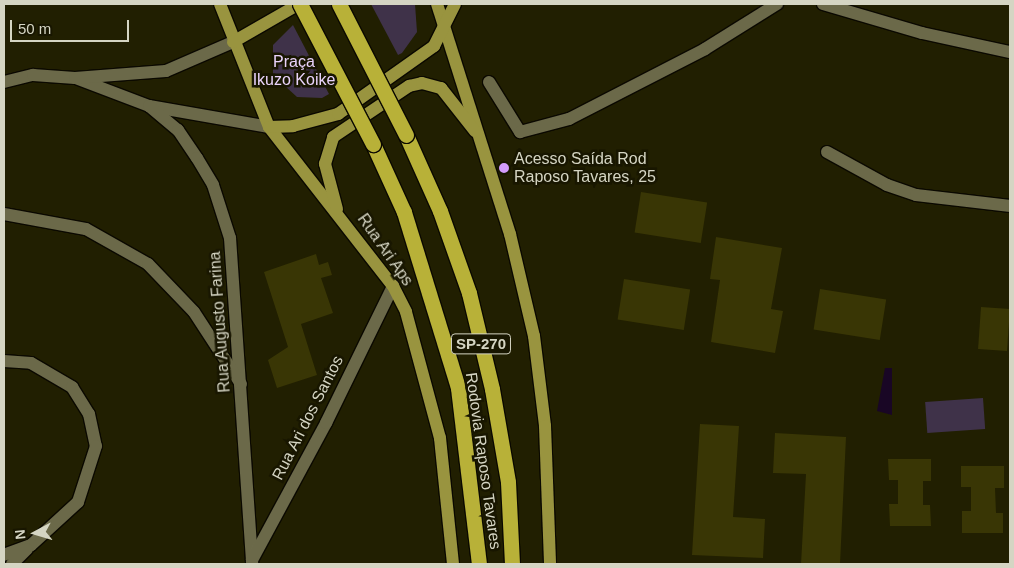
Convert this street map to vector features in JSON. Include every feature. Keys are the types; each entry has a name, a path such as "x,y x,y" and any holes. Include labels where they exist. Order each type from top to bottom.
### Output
{"highway":[{"name":"Rodovia Raposo Tavares","path":"300,4 373,144 404,212 458,388 479,564"},
{"name":"Rodovia Raposo Tavares","path":"338,4 406,135 440,211 472,303 508,482 512,564"}],"main road":[{"name":"Rua Ari Aps","path":"220,4 233,42 269,127 294,164 339,214 392,286 418,342 431,393 453,564"},
{"path":"233,42 300,4"},
{"path":"437,4 480,136 534,336 545,426 550,564"},
{"path":"269,127 300,125 338,114 424,55 434,46 444,22 455,4"},
{"path":"339,214 325,164 333,137 409,86 422,83 441,88 480,136"}],"street":[{"path":"489,82 520,132 569,119 705,49 777,4"},
{"path":"823,4 922,33 1010,52"},
{"name":"Rua Augusto Farina","path":"4,82 34,75 75,78 166,71 233,42"},
{"name":"Rua Augusto Farina","path":"75,78 149,106 269,127"},
{"name":"Rua Augusto Farina","path":"149,106 178,130 213,185 224,213 234,265 251,563"},
{"path":"827,152 888,185 916,195 1010,206"},
{"path":"4,214 86,229 148,264 194,312 242,386"},
{"name":"Rua Ari dos Santos","path":"251,563 326,423 392,286"},
{"path":"4,361 32,363 72,387 94,431 92,467 78,502 12,564"},
{"path":"4,555 31,545"}],"green space":[{"path":"371,4 415,4 417,32 402,53 398,55"},
{"name":"Praça Ikuzo Koike","path":"293,25 329,94 322,98 297,97 273,75 273,45"},
{"path":"983,398 985,429 927,433 925,402"}],"shaded area":[{"path":"885,368 892,368 892,415 877,411"}],"building":[{"path":"641,192 707,202 701,243 635,232"},
{"path":"716,237 782,248 771,309 783,311 775,353 711,342 720,280 710,279"},
{"path":"316,254 319,265 328,262 332,275 321,278 333,313 301,324 317,375 277,388 268,360 288,347 264,272"},
{"path":"624,279 690,289 684,330 618,319"},
{"path":"820,289 886,299 880,340 814,329"},
{"path":"981,307 1010,309 1007,351 978,349"},
{"path":"700,424 739,426 733,517 765,519 763,558 692,555"},
{"path":"775,433 846,437 840,564 801,564 806,474 773,473"},
{"path":"888,459 931,459 931,481 923,481 923,505 930,505 931,526 890,526 889,504 898,504 898,480 889,480"},
{"path":"961,466 1004,466 1004,488 995,488 996,513 1003,513 1003,533 962,533 962,511 971,511 971,487 961,487"}],"place":[{"name":"Acesso Saída Rod Raposo Tavares, 25","path":"504,168"}]}
